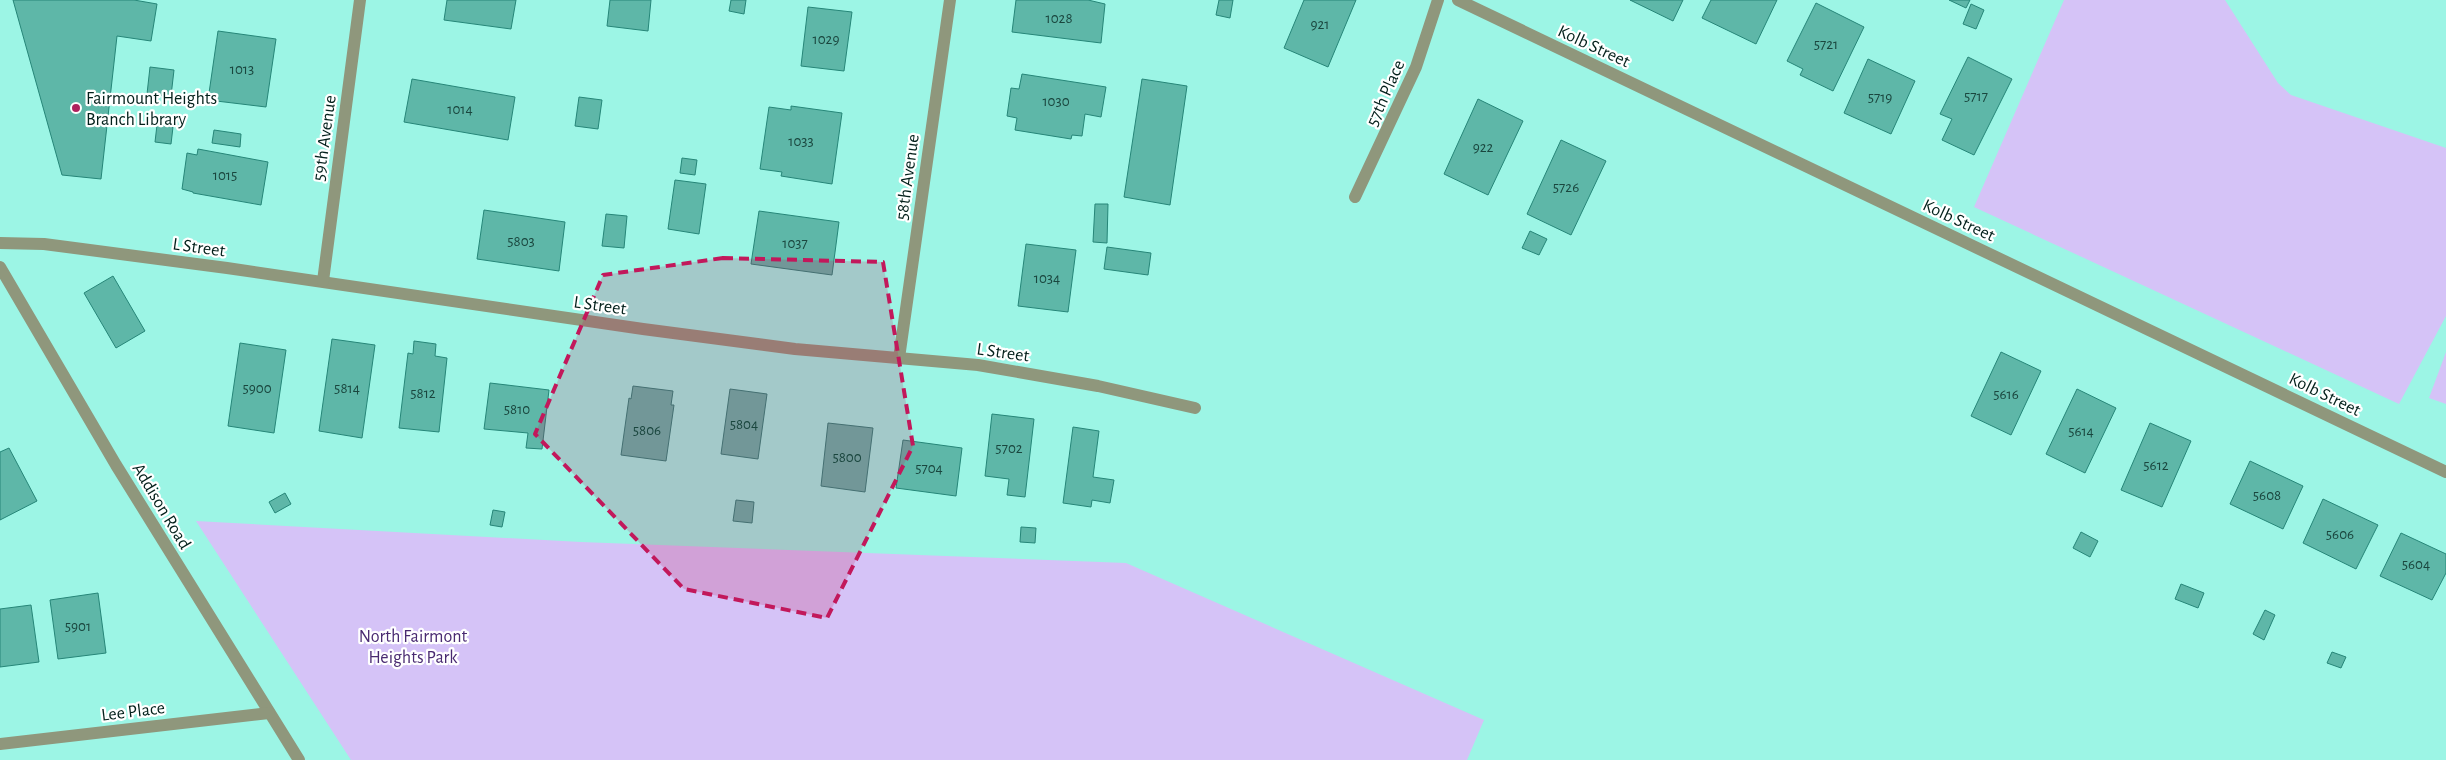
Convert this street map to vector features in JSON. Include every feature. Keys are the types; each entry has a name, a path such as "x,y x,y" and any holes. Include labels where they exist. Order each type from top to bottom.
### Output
{"street":[{"name":"59th Avenue","path":"323,281 360,0"},
{"name":"58th Avenue","path":"899,358 950,0"},
{"name":"57th Place","path":"1355,197 1416,67 1438,0"},
{"name":"Kolb Street","path":"1458,0 2446,472"},
{"name":"L Street","path":"0,243 44,244 323,281 664,332 795,349 978,366 1041,375 1194,408"},
{"name":"Addison Road","path":"0,267 116,465 299,760"},
{"name":"Lee Place","path":"0,744 269,713"}],"highlighted area":[{"path":"723,258 883,262 913,446 827,618 684,589 535,434 603,275"}],"green space":[{"path":"2064,0 2225,0 2278,83 2291,95 2446,148 2446,316 2399,404 1974,207"},
{"path":"2446,352 2446,404 2429,398"},
{"name":"North Fairmont Heights Park","path":"196,521 581,542 1126,563 1484,720 1467,760 351,760"}],"building":[{"name":"Fairmount Heights Branch Library","path":"13,0 134,0 157,4 151,41 117,36 101,179 62,175"},
{"path":"447,0 516,0 511,29 444,20"},
{"path":"610,0 651,0 648,31 607,26"},
{"path":"731,0 746,0 744,14 729,11"},
{"path":"1016,0 1088,0 1105,4 1101,43 1012,32"},
{"path":"1219,0 1233,0 1230,18 1216,15"},
{"path":"1304,0 1356,0 1328,67 1284,48"},
{"path":"1630,0 1683,0 1673,21"},
{"path":"1711,0 1777,0 1756,44 1702,18"},
{"path":"1949,0 1970,0 1966,8"},
{"path":"1816,3 1864,27 1833,91 1800,75 1803,69 1787,61"},
{"path":"1971,4 1984,10 1976,29 1963,24"},
{"path":"808,7 852,12 844,71 801,66"},
{"path":"218,31 276,39 266,107 208,100"},
{"path":"1968,57 2012,79 1974,155 1942,140 1952,119 1940,114"},
{"path":"1868,59 1915,81 1891,134 1844,113"},
{"path":"150,67 174,70 171,96 147,94"},
{"path":"1022,74 1106,87 1101,117 1085,114 1082,136 1072,135 1071,139 1015,130 1017,118 1007,116 1011,88 1019,89"},
{"path":"412,79 515,97 508,140 404,122"},
{"path":"1142,79 1187,86 1170,205 1124,197"},
{"path":"579,97 602,100 598,129 575,126"},
{"path":"1478,99 1523,121 1488,195 1444,174"},
{"path":"791,106 842,113 832,184 781,176 782,172 760,169 769,107 791,110"},
{"path":"157,125 173,127 171,144 155,142"},
{"path":"214,130 241,134 240,147 212,143"},
{"path":"1561,140 1606,161 1571,235 1527,214"},
{"path":"198,149 268,162 261,205 193,193 182,189 187,153 197,155"},
{"path":"682,158 697,160 695,175 680,173"},
{"path":"675,180 706,184 699,234 668,229"},
{"path":"1095,204 1108,204 1107,243 1093,242"},
{"path":"484,210 565,222 559,271 477,259"},
{"path":"759,211 839,222 832,275 751,264"},
{"path":"606,214 627,216 624,248 602,246"},
{"path":"1530,231 1547,239 1539,255 1522,248"},
{"path":"1026,244 1076,250 1068,312 1018,306"},
{"path":"1107,247 1151,253 1148,275 1104,269"},
{"path":"113,276 145,331 116,348 84,293"},
{"path":"332,339 375,345 362,438 319,431"},
{"path":"414,341 436,344 435,356 447,358 439,432 399,428 408,353 413,354"},
{"path":"240,343 286,350 274,433 228,426"},
{"path":"2001,352 2041,371 2011,435 1971,416"},
{"path":"490,383 549,390 542,449 526,448 528,433 484,429"},
{"path":"633,386 673,391 671,405 674,405 666,461 621,455 629,398 631,399"},
{"path":"730,389 767,394 758,459 721,454"},
{"path":"2077,389 2116,408 2085,473 2046,454"},
{"path":"992,414 1034,419 1025,497 1007,495 1009,479 985,476"},
{"path":"828,423 873,428 865,492 821,486"},
{"path":"2150,423 2191,441 2162,507 2121,490"},
{"path":"1073,427 1099,431 1093,477 1114,480 1110,503 1092,500 1091,507 1063,503"},
{"path":"903,440 962,448 956,496 896,488"},
{"path":"9,448 37,501 0,520 0,452"},
{"path":"2250,461 2303,486 2283,529 2230,504"},
{"path":"285,493 291,504 275,513 269,502"},
{"path":"2323,499 2378,525 2356,569 2303,543"},
{"path":"736,500 754,502 752,523 733,521"},
{"path":"493,510 505,512 502,527 490,525"},
{"path":"1021,527 1036,528 1035,543 1020,542"},
{"path":"2081,532 2098,541 2090,557 2073,548"},
{"path":"2401,533 2446,554 2446,573 2432,600 2380,576"},
{"path":"2181,584 2204,593 2198,608 2175,599"},
{"path":"98,593 106,653 58,659 50,600"},
{"path":"31,605 39,662 0,667 0,609"},
{"path":"2265,610 2275,615 2264,640 2253,634"},
{"path":"2332,652 2346,657 2341,668 2327,663"}],"place":[{"name":"Fairmount Heights Branch Library","path":"76,108"}]}
